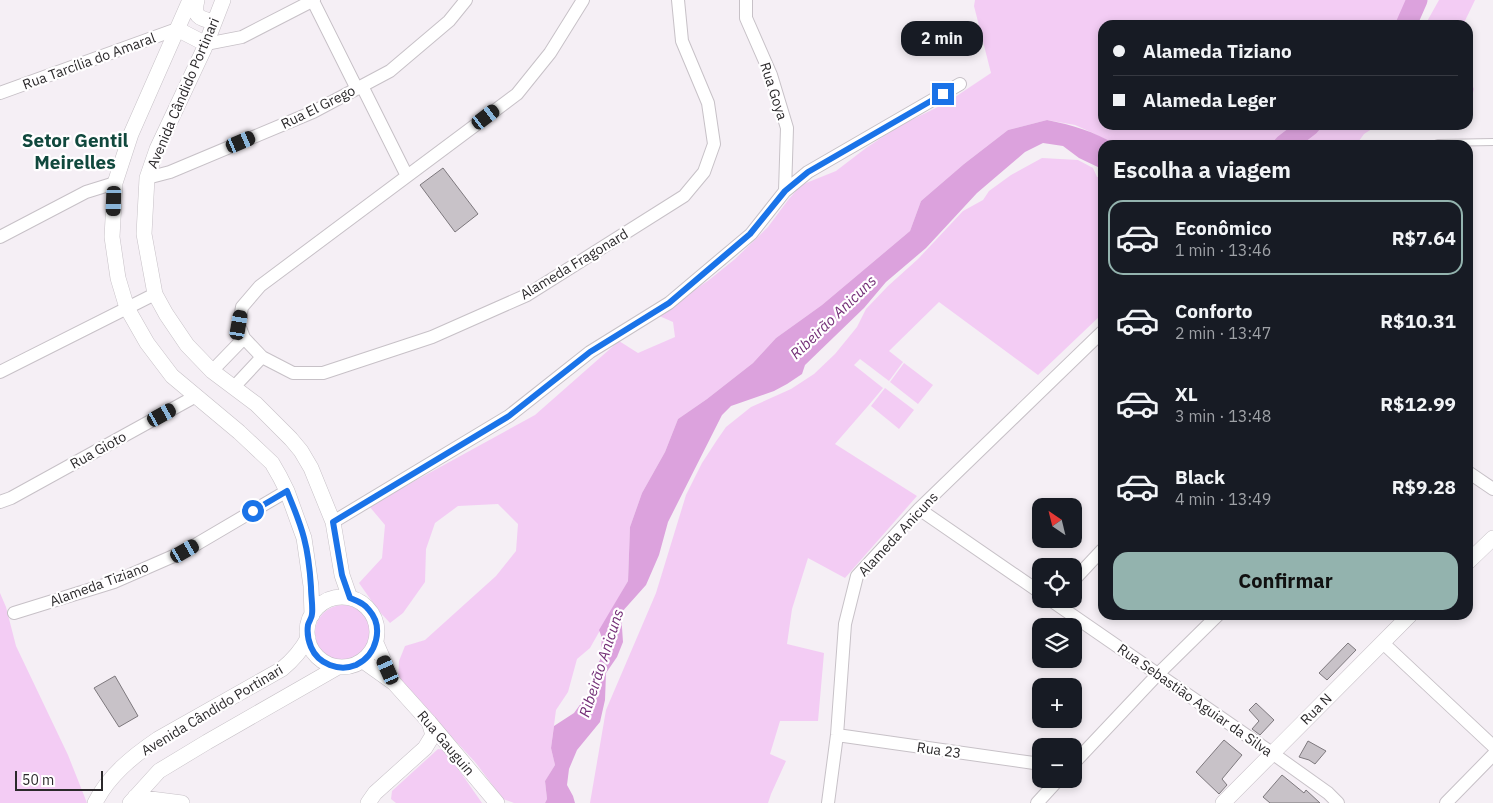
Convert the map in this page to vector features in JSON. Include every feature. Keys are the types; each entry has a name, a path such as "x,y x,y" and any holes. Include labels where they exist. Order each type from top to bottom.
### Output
{"street":[{"path":"190,0 131,134 114,183 112,237 118,278 127,308 147,343 172,376 272,463 287,491 304,538 311,586 312,615"},
{"path":"197,0 196,14 200,18 214,22"},
{"name":"Avenida Cândido Portinari","path":"223,0 206,44 157,149 147,178 144,234 156,294 166,314 187,345 212,371 256,404 301,451 311,468 333,522 342,575 350,598"},
{"path":"177,29 206,44 242,37 313,0 407,176"},
{"name":"Rua El Grego","path":"147,178 170,172 312,112 390,71 449,21 466,0"},
{"path":"212,371 244,338 239,325 242,307 260,286 517,94 550,54 583,0"},
{"name":"Alameda Fragonard","path":"244,338 262,357 293,373 323,373 432,337 526,295 684,196 704,172 714,144 708,103 682,41 678,0"},
{"name":"Rua Goya","path":"746,0 746,18 771,75 787,128 785,191"},
{"name":"Rua Tarcília do Amaral","path":"0,93 177,29"},
{"path":"333,522 509,416 590,352 669,303 750,234 785,191 808,172 960,84"},
{"path":"0,237 86,192 114,183"},
{"path":"0,372 156,294"},
{"name":"Alameda Anicuns","path":"828,803 837,735 845,624 857,576 919,509 1098,336"},
{"path":"234,387 262,357"},
{"name":"Rua Gioto","path":"0,502 11,498 196,396"},
{"path":"1473,475 1493,489"},
{"name":"Alameda Tiziano","path":"14,613 114,582 185,551 287,491"},
{"path":"919,509 1032,588"},
{"path":"1473,557 1493,538"},
{"path":"1082,571 1098,554"},
{"path":"350,598 361,602 375,620 376,643 371,653 356,665 338,667 327,664 318,658 311,649 308,638 308,626 312,615 319,606 328,600 350,598"},
{"name":"Rua Sebastião Aguiar da Silva","path":"1063,608 1272,754 1338,803"},
{"path":"1082,755 1158,674 1213,620"},
{"name":"Rua N","path":"1223,803 1405,620"},
{"name":"Avenida Cândido Portinari","path":"95,803 116,773 142,750 158,739 282,669 294,658 308,638"},
{"name":"Rua Gauguin","path":"376,643 394,683"},
{"path":"1383,643 1493,746"},
{"name":"Rua Gauguin","path":"363,660 394,683 497,803"},
{"name":"Avenida Cândido Portinari","path":"133,800 159,771 338,667"},
{"path":"368,803 376,793 425,748 432,735 429,722"},
{"name":"Rua 23","path":"837,735 1032,763"},
{"path":"1446,803 1493,755"},
{"path":"1037,803 1051,788"},
{"path":"133,800 182,803"}],"lane":[{"path":"1473,142 1493,142"}],"shaded area":[{"path":"975,0 1408,0 1401,20 1098,20 1098,130 1295,130 1282,140 1106,140 1075,125 1047,120 1008,130 964,164 921,201 910,231 822,305 776,338 753,363 678,419 665,452 642,493 630,527 628,581 590,648 577,659 568,692 556,710 551,748 555,765 545,781 547,799 545,803 514,803 503,799 475,762 398,679 399,661 405,646 425,640 496,576 516,551 518,524 498,504 458,506 435,523 426,549 425,582 403,613 390,623 378,610 359,583 382,558 385,525 369,506 535,415 619,341 638,353 675,337 673,322 657,315 709,280 735,259 768,227 801,185 836,171 899,126 946,103 991,73 974,6"},
{"path":"1439,0 1475,0 1465,20 1428,20"},
{"path":"1316,130 1370,130 1360,140 1303,140"},
{"path":"1042,158 1078,160 1093,168 1098,177 1098,318 1038,375 939,302 889,351 903,362 889,381 860,359 854,365 883,388 835,444 917,496 845,578 808,558 792,609 787,644 824,653 818,721 780,721 770,754 786,761 768,803 590,803 606,710 656,593 686,495 702,463 726,427 751,407 791,389 814,374 835,354 857,327 866,309 888,286 918,259 963,211 983,200 989,191 1011,175"},
{"path":"904,363 933,385 918,404 890,382"},
{"path":"885,388 914,410 899,429 871,406"},
{"path":"0,593 6,607 16,646 68,755 87,803 0,803"},
{"path":"343,605 354,607 363,613 369,622 371,633 369,644 363,653 354,659 343,661 332,659 323,653 317,644 315,633 317,622 323,613 332,607"},
{"path":"438,749 445,750 482,803 396,803 391,799 392,791"}],"water":[{"path":"1047,120 1083,129 1107,140 1098,140 1098,167 1079,158 1063,146 1043,143 1025,152 977,193 926,248 886,282 864,308 805,365 802,374 774,391 731,406 722,415 668,522 659,555 646,585 621,613 623,642 617,657 606,673 605,700 600,722 577,750 569,769 567,785 575,803 545,803 547,799 545,781 555,765 551,748 554,726 574,713 590,691 592,675 600,660 602,638 599,630 628,581 630,527 642,493 665,452 678,419 753,363 776,338 822,305 910,231 921,201 1008,130"}],"building":[{"path":"443,168 478,214 455,232 420,185"},
{"path":"1348,643 1356,650 1327,680 1319,673"},
{"path":"115,676 138,716 119,727 94,688"},
{"path":"1256,703 1274,720 1260,735 1252,729 1259,721 1249,710"},
{"path":"1224,740 1242,755 1222,779 1227,785 1219,794 1196,772"},
{"path":"1308,741 1326,751 1315,764 1299,757"},
{"path":"1282,775 1304,793 1306,790 1320,803 1270,803 1263,797"}],"waterway":[{"name":"Ribeirão Anicuns","path":"1408,20 1417,0"},
{"name":"Ribeirão Anicuns","path":"1290,140 1304,130"}],"district":[{"name":"Setor Gentil Meirelles","path":"75,151"}],"route":[{"path":"253,511 287,491 304,538 311,586 312,615 308,626 308,638 311,649 318,658 327,664 338,667 356,665 371,653 376,643 377,632 375,620 369,610 361,602 350,598 345,587 333,522 509,416 590,352 669,303 750,234 785,191 808,172 943,94"}]}
